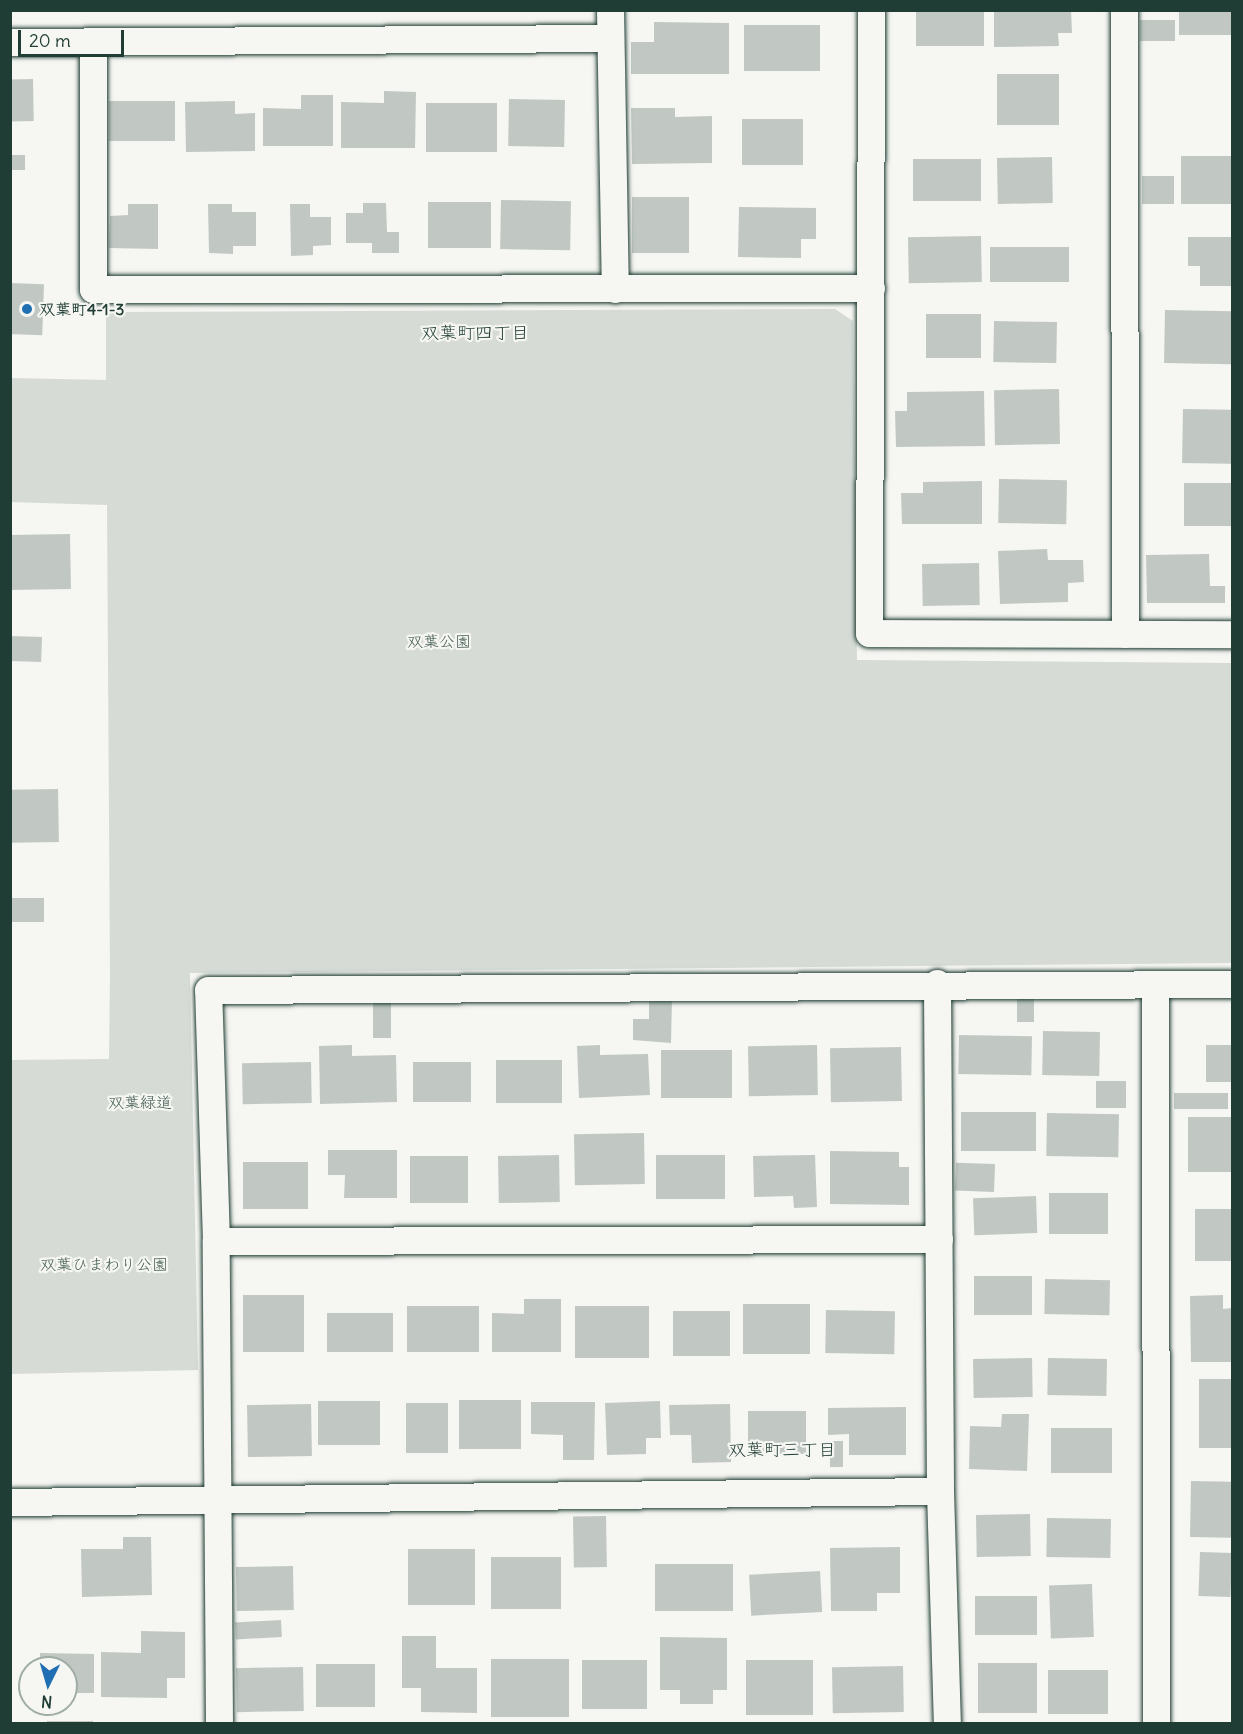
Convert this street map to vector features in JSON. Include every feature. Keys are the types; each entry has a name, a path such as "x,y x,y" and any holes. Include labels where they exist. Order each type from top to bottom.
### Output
{"street":[{"path":"610,10 615,289"},
{"path":"871,10 872,288 869,633 1233,634"},
{"path":"1124,10 1125,634"},
{"path":"10,42 610,38"},
{"path":"93,42 93,289 872,288"},
{"path":"937,983 940,1491 947,1724"},
{"path":"219,1724 216,1241 208,990 937,983 1233,984"},
{"path":"1155,984 1156,1724"},
{"path":"216,1241 939,1239"},
{"path":"10,1502 219,1497 940,1491"}],"green space":[{"name":"双葉公園","path":"835,309 853,321 857,660 1232,663 1232,963 190,973 198,1370 11,1374 11,1060 109,1059 110,975 107,505 11,502 11,378 106,380 106,312"}],"building":[{"path":"916,10 984,10 984,46 916,46"},
{"path":"994,10 1071,10 1072,33 1058,33 1059,46 994,47"},
{"path":"1179,10 1232,10 1232,35 1179,35"},
{"path":"1140,20 1175,20 1175,41 1140,41"},
{"path":"654,22 729,23 729,74 631,74 631,42 654,42"},
{"path":"744,25 820,25 820,71 744,71"},
{"path":"997,74 1059,74 1059,125 997,125"},
{"path":"10,79 33,79 34,121 11,121"},
{"path":"384,91 416,92 415,148 341,148 341,102 384,103"},
{"path":"301,95 333,95 333,146 263,146 263,108 301,109"},
{"path":"509,99 565,100 564,147 508,146"},
{"path":"109,101 175,101 175,141 109,141"},
{"path":"235,101 235,114 255,113 255,151 186,152 185,102"},
{"path":"426,103 497,103 497,152 426,152"},
{"path":"631,108 675,108 675,117 712,116 712,163 632,164"},
{"path":"742,119 803,119 803,165 742,165"},
{"path":"10,155 25,155 25,170 10,170"},
{"path":"1181,156 1232,156 1232,204 1181,204"},
{"path":"1052,157 1053,203 998,204 997,158"},
{"path":"913,159 981,159 981,201 913,201"},
{"path":"1142,176 1174,176 1174,204 1142,204"},
{"path":"632,197 689,197 689,253 632,253"},
{"path":"501,200 571,201 570,250 500,249"},
{"path":"428,202 491,202 491,248 428,248"},
{"path":"363,203 386,203 387,232 399,232 399,253 372,253 372,243 346,243 346,213 363,213"},
{"path":"128,204 158,204 158,249 109,248 110,216 128,215"},
{"path":"208,204 232,204 232,212 256,212 256,246 233,246 233,254 209,253"},
{"path":"290,204 310,204 310,217 331,217 331,245 313,246 313,255 291,256"},
{"path":"739,207 816,208 816,239 801,239 801,258 738,257"},
{"path":"981,236 982,282 909,283 908,237"},
{"path":"1188,237 1232,237 1232,286 1200,286 1200,266 1188,266"},
{"path":"990,247 1069,247 1069,282 990,282"},
{"name":"双葉町4-1-3","path":"10,283 44,284 42,335 10,334"},
{"path":"1165,310 1232,311 1231,364 1164,363"},
{"path":"926,314 981,314 981,358 926,358"},
{"path":"994,321 1057,322 1056,363 993,362"},
{"path":"1059,389 1060,444 995,445 994,390"},
{"path":"984,391 985,446 896,447 895,411 907,411 907,392"},
{"path":"1183,409 1232,410 1231,464 1182,463"},
{"path":"999,479 1067,480 1066,524 998,523"},
{"path":"982,481 982,524 902,524 901,493 923,493 923,482"},
{"path":"1184,483 1232,483 1232,526 1184,526"},
{"path":"70,534 71,589 11,590 10,535"},
{"path":"1047,549 1048,560 1083,560 1084,582 1068,583 1068,602 1000,604 998,551"},
{"path":"1209,554 1210,586 1225,586 1225,603 1147,603 1146,555"},
{"path":"979,563 980,605 923,606 922,564"},
{"path":"10,636 42,637 41,662 10,661"},
{"path":"58,789 59,842 11,843 10,790"},
{"path":"10,898 44,898 44,922 10,922"},
{"path":"1017,997 1034,997 1034,1022 1017,1022"},
{"path":"649,998 672,998 671,1043 633,1040 633,1019 649,1019"},
{"path":"373,1000 391,1000 391,1038 373,1038"},
{"path":"1043,1031 1100,1032 1099,1076 1042,1075"},
{"path":"959,1035 1032,1036 1031,1075 958,1074"},
{"path":"352,1045 352,1056 396,1055 397,1102 320,1104 319,1046"},
{"path":"600,1045 600,1055 648,1054 650,1095 579,1098 577,1046"},
{"path":"817,1045 818,1095 749,1096 748,1046"},
{"path":"1206,1045 1232,1045 1232,1082 1206,1082"},
{"path":"901,1047 902,1101 831,1102 830,1048"},
{"path":"661,1050 732,1050 732,1098 661,1098"},
{"path":"496,1060 562,1060 562,1103 496,1103"},
{"path":"311,1062 312,1103 243,1104 242,1063"},
{"path":"413,1062 471,1062 471,1102 413,1102"},
{"path":"1096,1081 1126,1081 1126,1108 1096,1108"},
{"path":"1174,1093 1228,1093 1228,1109 1174,1109"},
{"path":"961,1112 1036,1112 1036,1151 961,1151"},
{"path":"1047,1113 1119,1114 1118,1157 1046,1156"},
{"path":"1188,1117 1232,1117 1232,1172 1188,1172"},
{"path":"644,1133 645,1184 575,1185 574,1134"},
{"path":"328,1150 397,1150 397,1198 344,1198 345,1175 328,1175"},
{"path":"830,1151 899,1152 899,1167 909,1167 909,1205 830,1204"},
{"path":"559,1155 560,1202 499,1203 498,1156"},
{"path":"656,1155 725,1155 725,1199 656,1199"},
{"path":"815,1155 817,1207 794,1208 793,1196 754,1197 753,1156"},
{"path":"410,1156 468,1156 468,1203 410,1203"},
{"path":"243,1162 308,1162 308,1209 243,1209"},
{"path":"956,1163 995,1164 994,1192 955,1191"},
{"path":"1049,1193 1108,1193 1108,1234 1049,1234"},
{"path":"1036,1196 1037,1233 974,1235 973,1198"},
{"path":"1195,1209 1232,1209 1232,1261 1195,1261"},
{"path":"974,1276 1032,1276 1032,1315 974,1315"},
{"path":"1045,1279 1110,1280 1109,1315 1044,1314"},
{"path":"243,1295 304,1295 304,1352 243,1352"},
{"path":"1223,1295 1223,1309 1232,1308 1232,1362 1191,1362 1190,1296"},
{"path":"524,1299 561,1299 561,1352 492,1352 492,1313 524,1314"},
{"path":"743,1304 810,1304 810,1354 743,1354"},
{"path":"407,1306 479,1306 479,1352 407,1352"},
{"path":"575,1306 649,1306 649,1358 575,1358"},
{"path":"826,1310 895,1311 894,1354 825,1353"},
{"path":"673,1311 730,1311 730,1356 673,1356"},
{"path":"327,1313 393,1313 393,1352 327,1352"},
{"path":"1032,1358 1033,1397 974,1398 973,1359"},
{"path":"1048,1358 1107,1359 1106,1396 1047,1395"},
{"path":"1199,1379 1232,1379 1232,1448 1199,1448"},
{"path":"459,1400 521,1400 521,1449 459,1449"},
{"path":"318,1401 380,1401 380,1445 318,1445"},
{"path":"660,1401 661,1438 646,1438 646,1454 607,1455 605,1403"},
{"path":"531,1402 595,1402 594,1460 563,1460 563,1435 531,1434"},
{"path":"406,1403 448,1403 448,1453 406,1453"},
{"path":"311,1404 312,1456 248,1457 247,1405"},
{"path":"730,1404 731,1462 692,1463 691,1435 670,1435 669,1405"},
{"path":"906,1407 906,1455 849,1455 849,1434 828,1435 828,1408"},
{"path":"748,1411 806,1411 806,1454 748,1454"},
{"path":"1002,1414 1029,1414 1027,1471 969,1469 970,1426 1001,1427"},
{"path":"1051,1428 1112,1428 1112,1473 1051,1473"},
{"path":"830,1441 843,1441 843,1467 830,1467"},
{"path":"1191,1481 1232,1482 1231,1538 1190,1537"},
{"path":"1030,1514 1031,1556 977,1557 976,1515"},
{"path":"606,1516 607,1567 574,1568 573,1517"},
{"path":"1047,1518 1111,1519 1110,1558 1046,1557"},
{"path":"123,1537 151,1537 152,1595 82,1597 81,1549 123,1549"},
{"path":"900,1547 900,1593 877,1593 877,1611 831,1611 830,1548"},
{"path":"408,1549 475,1549 475,1605 408,1605"},
{"path":"1200,1552 1232,1553 1230,1597 1198,1596"},
{"path":"491,1557 561,1557 561,1609 491,1609"},
{"path":"655,1564 733,1564 733,1611 655,1611"},
{"path":"293,1566 294,1610 237,1611 236,1567"},
{"path":"820,1571 822,1612 751,1616 749,1575"},
{"path":"1092,1584 1094,1637 1051,1638 1049,1586"},
{"path":"975,1596 1037,1596 1037,1635 975,1635"},
{"path":"281,1620 282,1637 236,1639 235,1622"},
{"path":"141,1631 185,1632 185,1678 167,1678 167,1698 101,1697 101,1652 141,1653"},
{"path":"402,1636 436,1636 436,1668 477,1668 477,1713 421,1712 421,1688 402,1688"},
{"path":"660,1637 727,1638 727,1690 713,1690 713,1704 680,1704 680,1690 660,1690"},
{"path":"40,1653 94,1654 94,1693 78,1693 78,1656 40,1656"},
{"path":"491,1659 569,1659 569,1717 491,1717"},
{"path":"582,1660 647,1660 647,1709 582,1709"},
{"path":"746,1660 813,1660 813,1715 746,1715"},
{"path":"978,1663 1037,1663 1037,1713 978,1713"},
{"path":"316,1664 375,1664 375,1707 316,1707"},
{"path":"903,1666 904,1712 833,1713 832,1667"},
{"path":"303,1667 304,1711 237,1712 236,1668"},
{"path":"1048,1670 1108,1670 1108,1714 1048,1714"},
{"path":"47,1721 93,1721 93,1724 47,1724"}],"place":[{"name":"双葉町4-1-3","path":"27,309"}],"district":[{"name":"双葉町四丁目","path":"475,333"},
{"name":"双葉町三丁目","path":"782,1450"}],"park label":[{"name":"双葉緑道","path":"140,1102"},
{"name":"双葉ひまわり公園","path":"104,1264"}]}
